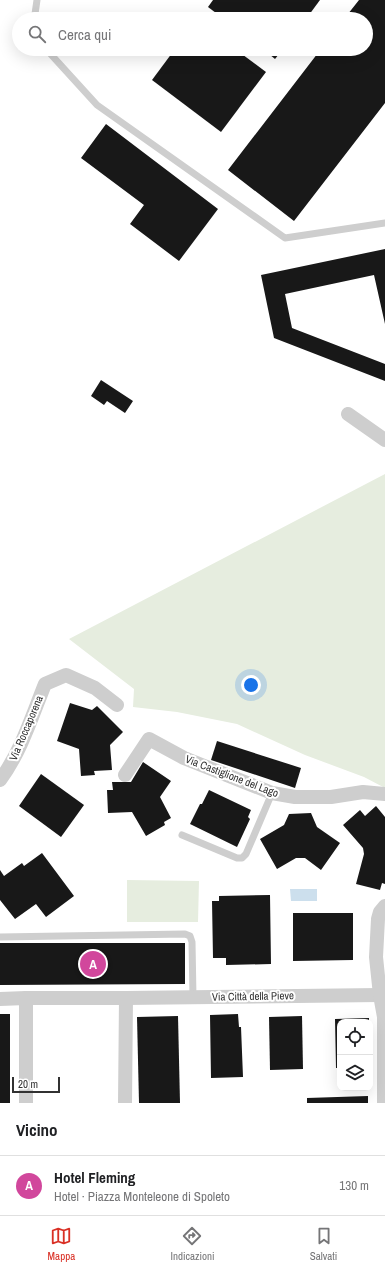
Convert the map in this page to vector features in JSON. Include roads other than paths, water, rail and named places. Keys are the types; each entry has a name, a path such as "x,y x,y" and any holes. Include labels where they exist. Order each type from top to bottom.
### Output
{"street":[{"path":"348,414 385,440"},
{"name":"Via Roccaporena","path":"0,780 12,763 19,749 45,684 66,675 94,688 117,705"},
{"name":"Via Castiglione del Lago","path":"126,775 149,739 184,758 272,793 295,797 331,797 363,792 385,794"},
{"path":"384,1103 384,1018 376,957 377,924 380,912 385,906"},
{"name":"Via Città della Pieve","path":"26,998 380,995"},
{"path":"0,998 26,998 26,1103"},
{"path":"125,1103 126,998"}],"lane":[{"path":"35,12 37,0"},
{"path":"52,56 97,105 285,238 385,223"},
{"path":"182,835 237,858 242,858 246,854 272,793"},
{"path":"0,937 186,934 190,936 192,942 193,997"}],"water":[{"path":"290,889 317,889 317,901 291,901"}],"place":[{"name":"Hotel Fleming","path":"93,964"}]}
